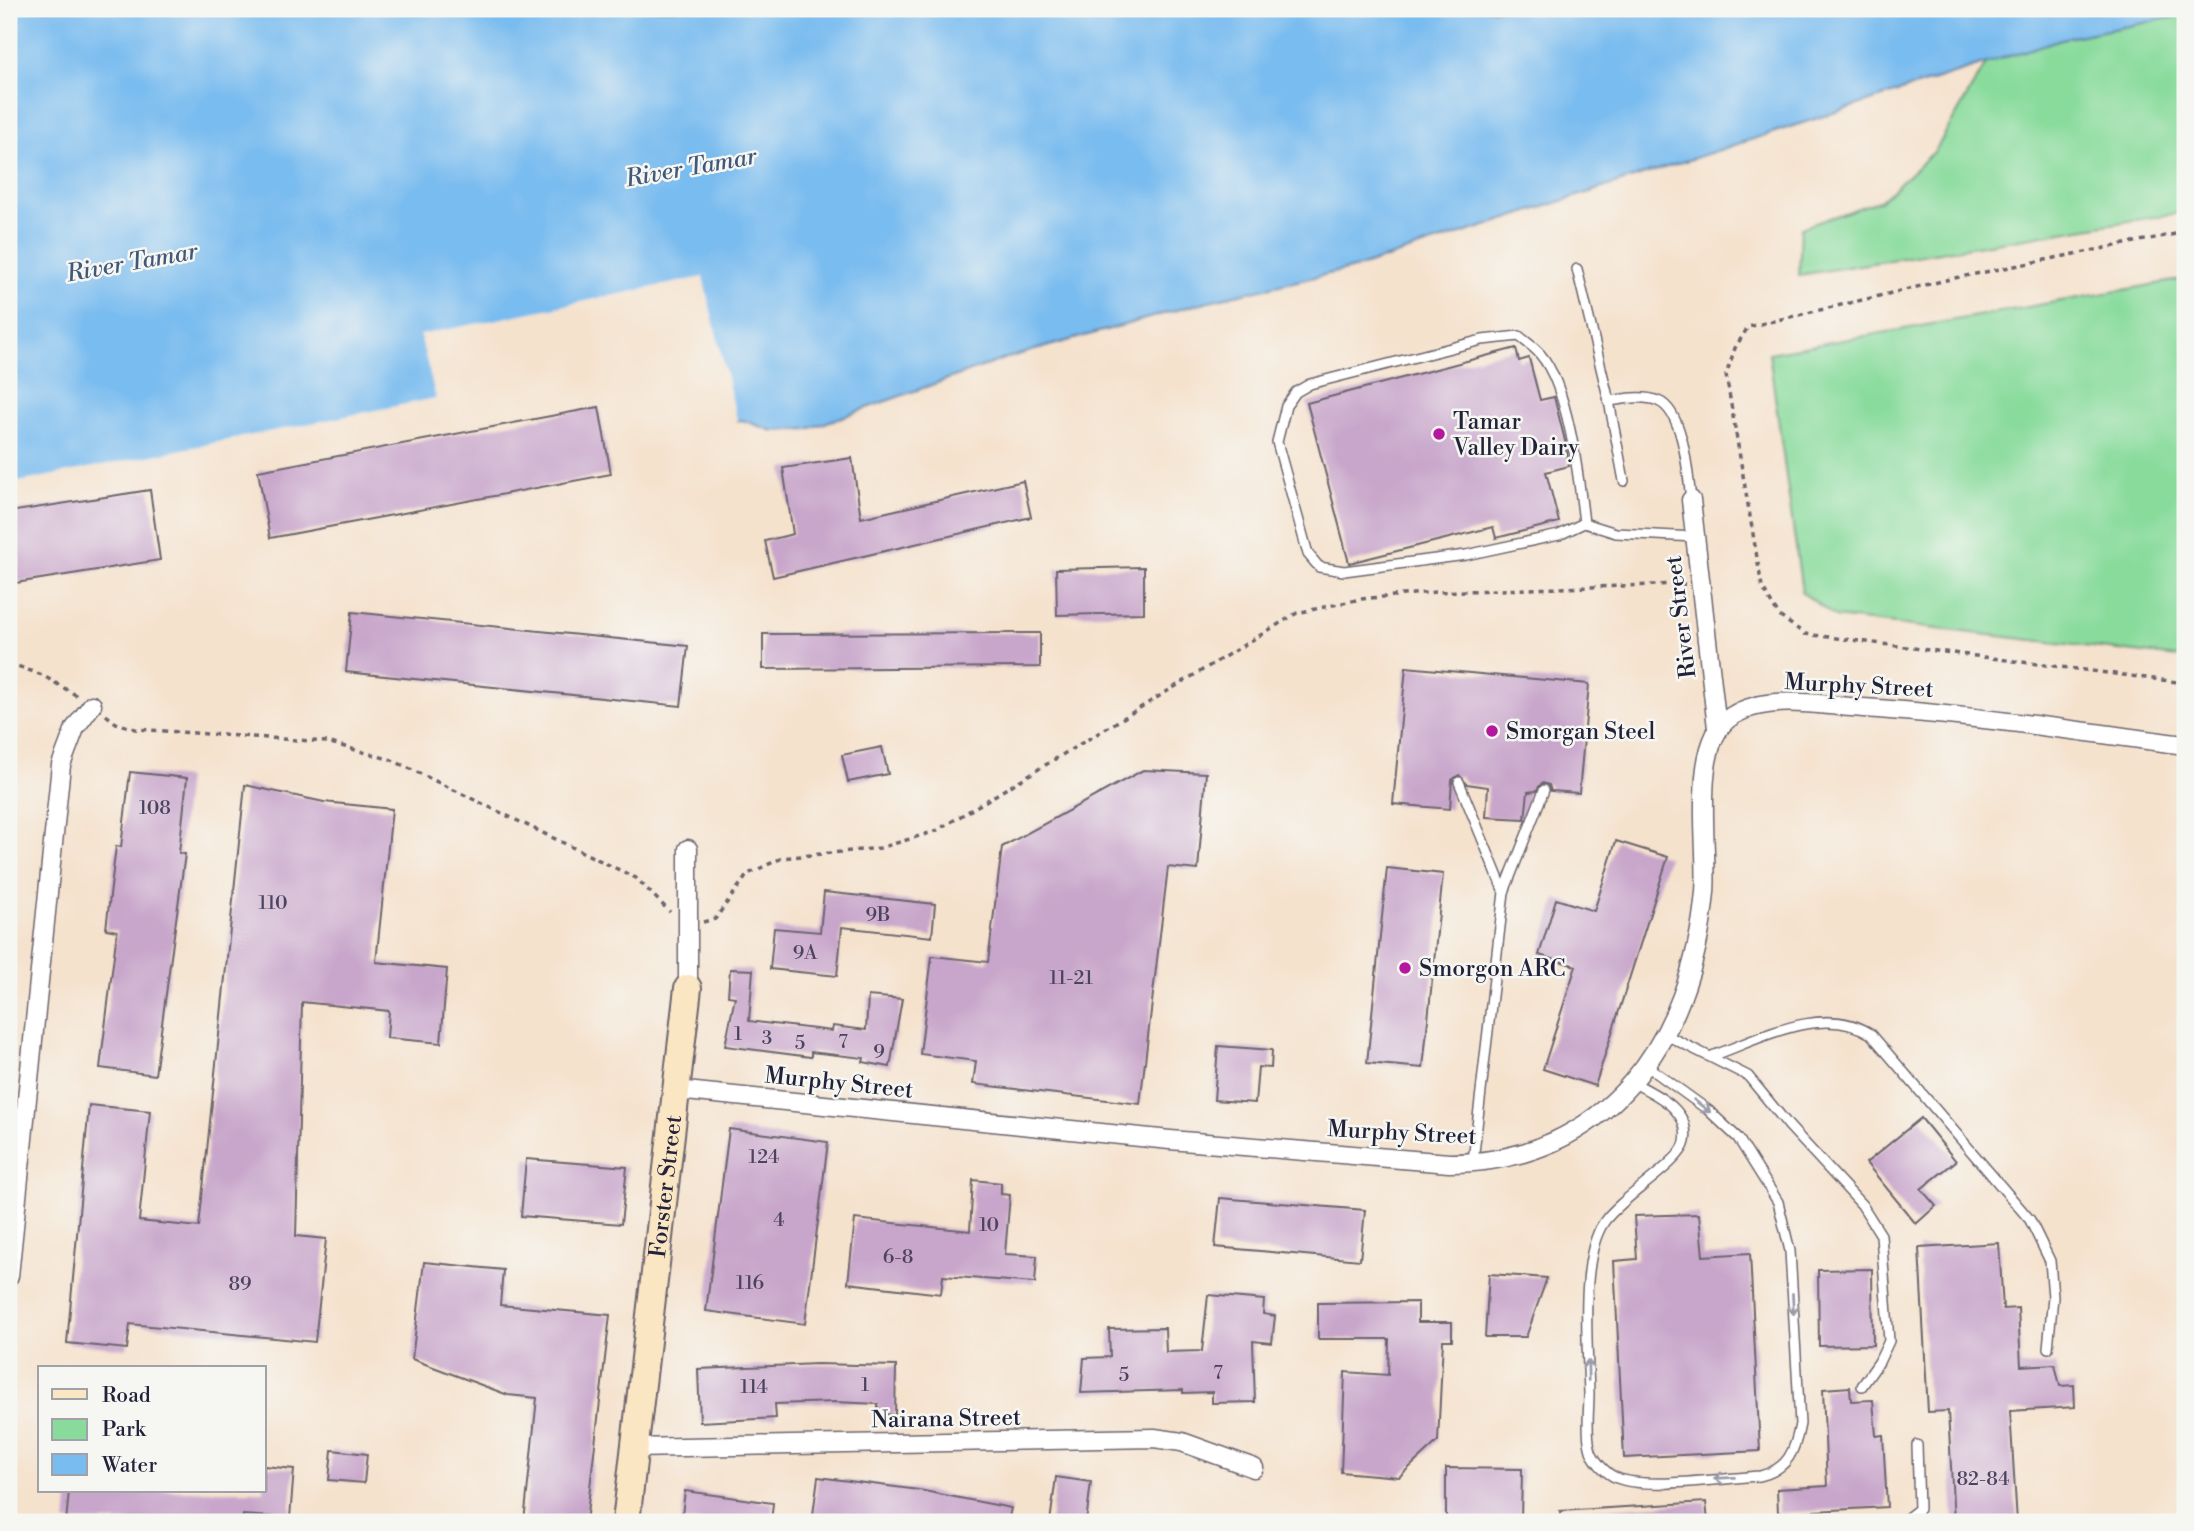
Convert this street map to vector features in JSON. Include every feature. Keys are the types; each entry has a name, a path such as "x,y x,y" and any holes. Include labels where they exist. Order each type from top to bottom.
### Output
{"street":[{"name":"River Street","path":"1691,500 1717,728"},
{"name":"Murphy Street","path":"676,1090 1170,1140 1472,1163 1523,1153 1572,1132 1594,1119 1634,1083 1666,1035 1681,1004 1695,955 1705,893 1704,761 1717,728 1732,716 1748,708 1782,703 1953,714 2185,745"},
{"path":"9,1276 61,765 75,728 92,705"},
{"name":"Forster Street","path":"625,1522 688,988 688,849"},
{"name":"Nairana Street","path":"634,1448 1154,1438 1182,1442 1254,1468"}],"lane":[{"path":"1577,269 1609,401 1624,481"},
{"path":"1584,523 1577,467 1560,395 1541,355 1519,336 1482,340 1310,384 1296,392 1286,406 1277,442 1308,554 1320,566 1344,571 1466,555 1559,535 1584,523 1616,533 1695,537"},
{"path":"1609,401 1644,398 1660,401 1674,413 1686,460 1691,500"},
{"path":"1459,782 1504,892"},
{"path":"1472,1163 1504,892 1544,790"},
{"path":"1712,1056 1781,1031 1819,1021 1839,1020 1858,1026 1871,1034 2030,1220 2050,1261 2053,1297 2048,1348"},
{"path":"1666,1035 1748,1076 1789,1126 1862,1205 1881,1235 1889,1341 1879,1362 1862,1386"},
{"path":"1634,1083 1664,1099 1675,1110 1684,1121 1685,1145 1677,1158 1621,1201 1602,1224 1592,1252 1587,1298 1590,1449 1605,1470 1618,1479 1659,1482 1759,1476 1774,1472 1786,1463 1795,1448 1800,1424 1790,1251 1778,1202 1738,1138 1708,1110 1647,1066"},
{"path":"1888,1522 1906,1519 1919,1509 1917,1445"}],"path":[{"path":"2185,232 1955,278 1748,327 1735,348 1726,375 1762,587 1779,616 1805,634 2185,683"},
{"path":"9,663 43,675 117,723 135,729 327,742 393,760 636,878 688,926 715,919 748,874 782,858 880,848 936,831 1297,613 1361,599 1435,592 1665,583 1701,585"}],"green space":[{"path":"2185,15 2185,212 1799,275 1801,228 1881,200 1935,151 1987,62 2061,39"},
{"path":"2185,279 2185,658 1835,617 1802,592 1769,353"}],"water":[{"name":"River Tamar","path":"9,9 2185,9 2185,15 2061,39 1359,267 1209,301 1007,358 808,429 773,431 742,420 420,472 9,565"}],"pier":[{"path":"703,277 738,424 421,475 9,568 9,484 436,398 420,335"}],"building":[{"name":"Tamar Valley Dairy","path":"1516,348 1519,361 1529,358 1540,400 1554,397 1565,441 1569,466 1546,472 1559,522 1496,538 1493,527 1349,563 1307,403"},
{"path":"599,407 611,474 270,538 258,471"},
{"path":"852,458 861,518 1023,481 1031,517 773,577 765,541 793,534 783,468"},
{"path":"150,490 160,560 9,584 9,512"},
{"path":"1144,567 1144,613 1057,615 1056,569"},
{"path":"352,612 688,646 681,706 346,672"},
{"path":"1040,633 1040,667 763,669 763,634"},
{"name":"Smorgan Steel","path":"1406,667 1589,684 1579,793 1551,791 1549,785 1542,783 1536,791 1528,792 1525,819 1486,817 1488,787 1467,784 1459,775 1452,780 1450,809 1393,804"},
{"path":"882,747 888,774 848,782 842,755"},
{"path":"1143,770 1206,773 1198,870 1168,867 1140,1104 973,1084 976,1061 920,1054 932,956 988,962 1002,847"},
{"path":"130,772 187,778 179,853 185,854 155,1075 100,1068 117,931 106,929 116,846 121,847"},
{"path":"245,785 324,802 392,809 376,962 447,969 441,1043 387,1038 389,1011 302,1002 296,1236 326,1239 315,1342 130,1324 127,1349 67,1343 89,1105 150,1111 139,1221 199,1227"},
{"path":"1616,841 1668,857 1595,1086 1543,1069 1576,966 1539,955 1556,899 1594,911"},
{"name":"Smorgon ARC","path":"1387,868 1443,874 1423,1068 1367,1063"},
{"path":"824,892 935,904 932,937 842,927 837,976 770,969 774,928 820,932"},
{"path":"730,969 753,970 749,1021 832,1031 833,1026 866,1030 868,996 902,999 890,1067 863,1062 864,1058 811,1052 811,1057 725,1046 735,997 728,996"},
{"path":"1218,1046 1272,1050 1271,1068 1258,1067 1255,1103 1214,1100"},
{"path":"1921,1118 1956,1161 1921,1189 1936,1206 1916,1224 1866,1163"},
{"path":"729,1129 828,1142 805,1324 706,1311"},
{"path":"526,1159 627,1167 621,1224 521,1216"},
{"path":"973,1180 1001,1183 1001,1194 1010,1195 1005,1254 1037,1256 1035,1283 943,1276 941,1294 848,1283 855,1219 970,1231"},
{"path":"1220,1198 1365,1210 1360,1260 1215,1247"},
{"path":"1699,1214 1703,1256 1750,1253 1760,1451 1624,1458 1614,1261 1637,1259 1634,1216"},
{"path":"1999,1243 2003,1309 2018,1308 2021,1366 2055,1364 2060,1386 2074,1385 2075,1407 2010,1411 2017,1522 1954,1522 1948,1411 1928,1412 1919,1248"},
{"path":"424,1262 503,1270 500,1305 610,1315 586,1522 524,1522 537,1398 508,1395 412,1359"},
{"path":"1872,1269 1873,1345 1819,1346 1818,1270"},
{"path":"1489,1274 1547,1278 1526,1337 1485,1337"},
{"path":"1208,1295 1264,1300 1263,1314 1275,1316 1272,1343 1253,1341 1255,1402 1212,1403 1212,1392 1183,1393 1183,1390 1081,1393 1084,1358 1110,1357 1109,1329 1165,1328 1166,1352 1202,1351"},
{"path":"1418,1302 1418,1322 1452,1322 1452,1340 1443,1340 1438,1441 1399,1477 1341,1472 1345,1372 1388,1375 1389,1339 1318,1339 1318,1303"},
{"path":"817,1364 896,1366 895,1415 878,1414 878,1404 775,1404 776,1418 700,1422 698,1369"},
{"path":"1850,1387 1851,1401 1873,1400 1876,1436 1883,1435 1887,1507 1778,1513 1777,1489 1827,1486 1823,1389"},
{"path":"332,1450 367,1454 364,1483 329,1480"},
{"path":"266,1466 294,1469 290,1518 243,1515 242,1522 66,1522 69,1492 266,1492"},
{"path":"1446,1468 1522,1469 1521,1522 1446,1522"},
{"path":"818,1477 919,1490 1011,1508 1008,1522 812,1522"},
{"path":"1056,1477 1091,1482 1086,1522 1050,1522"},
{"path":"685,1491 773,1503 771,1522 681,1522"},
{"path":"1706,1502 1708,1522 1561,1522 1560,1511"}],"place":[{"name":"Tamar Valley Dairy","path":"1439,434"},
{"name":"Smorgan Steel","path":"1492,731"},
{"name":"Smorgon ARC","path":"1405,968"}]}
